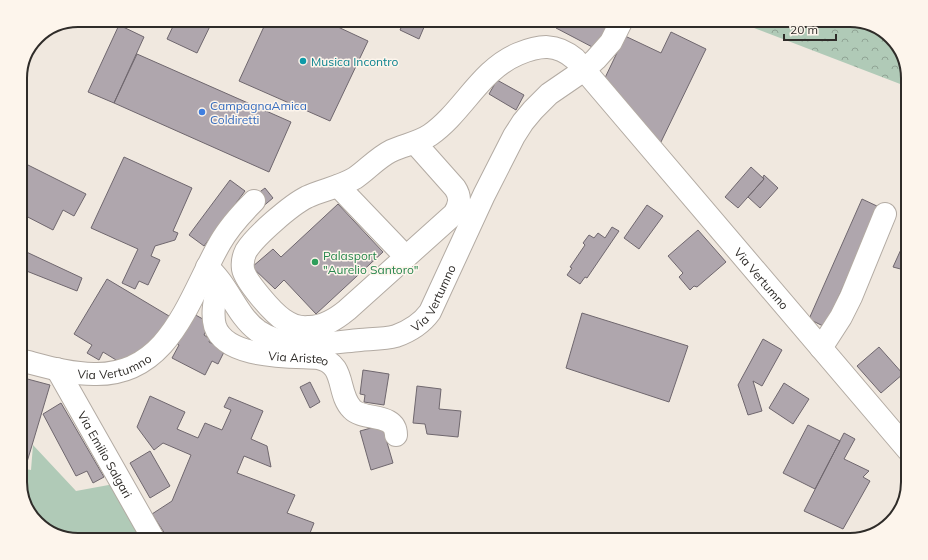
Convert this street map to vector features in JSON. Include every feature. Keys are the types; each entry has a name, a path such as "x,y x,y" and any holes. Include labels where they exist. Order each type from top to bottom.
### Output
{"street":[{"path":"584,70 602,53 614,37 619,27"},
{"name":"Via Vertumno","path":"338,186 356,178 389,152 429,136 458,109 494,69 505,60 524,52 542,47 554,47 560,49 575,59 901,442"},
{"name":"Via Vertumno","path":"213,274 252,325 265,335 280,341 300,344 320,344 393,337 410,330 430,312 484,195 523,122 536,106 550,94 584,70"},
{"path":"406,257 338,186 307,197 279,216 254,241 247,250 242,263 244,273 250,284 274,312 285,321 301,327 309,328 329,322 347,310 451,218 458,209 459,194 415,142"},
{"name":"Via Vertumno","path":"27,362 83,374 111,374 134,367 143,362 168,339 213,274 220,242 239,217 254,201"},
{"path":"821,348 841,317 851,297 885,214"},
{"name":"Via Aristeo","path":"213,274 215,325 229,343 251,353 318,358 328,362 336,369 345,398 352,410 361,415 386,420 394,426 396,435"},
{"name":"Via Emilio Salgari","path":"57,369 150,533"}],"green space":[{"path":"751,27 857,27 870,31 881,37 896,55 900,68 901,84"},
{"path":"33,445 76,491 114,484 141,533 71,533 52,526 37,513 30,499 27,486 27,469 31,470"}],"building":[{"path":"118,27 123,27 144,37 114,103 88,92"},
{"path":"173,27 210,27 197,53 167,39"},
{"name":"Musica Incontro","path":"264,27 338,27 368,41 330,121 239,81"},
{"path":"401,27 424,27 419,39 400,30"},
{"path":"557,27 610,27 598,50"},
{"path":"671,32 706,49 660,144 603,82 625,36 661,53"},
{"name":"CampagnaAmica Coldiretti","path":"137,54 291,122 269,172 114,103"},
{"path":"497,80 524,95 516,110 489,94"},
{"path":"124,157 192,188 173,231 178,233 175,240 155,246 151,256 160,260 148,285 139,281 135,289 122,283 138,249 91,228"},
{"path":"27,164 86,194 74,216 63,210 53,230 27,217"},
{"path":"751,167 764,179 738,208 725,197"},
{"path":"764,175 778,188 760,208 748,197 764,179"},
{"path":"230,180 245,191 204,246 189,235"},
{"path":"265,188 273,198 261,208 253,197"},
{"path":"862,199 879,207 825,327 809,319"},
{"name":"Palasport \"Aurelio Santoro\"","path":"338,204 383,252 316,314 284,280 275,289 252,267 273,249 281,257"},
{"path":"647,205 663,216 639,249 624,238"},
{"path":"612,227 619,231 587,278 585,277 580,284 567,275 572,268 570,267 585,245 583,243 589,235 594,238 598,233 605,238"},
{"path":"698,230 726,262 697,287 694,286 690,290 679,277 683,273 668,256"},
{"path":"901,249 901,269 893,267"},
{"path":"27,252 82,278 77,291 27,271"},
{"path":"107,279 174,319 126,366 103,352 99,360 87,353 92,345 74,334"},
{"path":"192,313 210,323 204,335 210,339 209,342 225,350 218,364 212,361 205,375 172,358 179,345 176,343"},
{"path":"582,313 688,346 669,402 566,368"},
{"path":"763,339 782,350 762,386 753,381 762,411 748,415 738,385"},
{"path":"879,347 901,372 901,376 881,393 857,366"},
{"path":"363,370 389,374 384,405 364,402 365,395 360,394"},
{"path":"27,379 50,385 27,462"},
{"path":"310,382 320,402 310,408 300,387"},
{"path":"784,383 809,399 793,424 769,408"},
{"path":"417,386 441,389 439,409 461,411 458,437 427,434 425,424 413,423"},
{"path":"150,396 185,412 177,429 198,438 205,423 222,430 231,410 224,407 229,397 263,411 251,439 267,446 271,467 244,456 237,473 295,495 287,513 314,523 310,533 164,533 152,514 172,501 191,455 163,443 154,450 137,427"},
{"path":"61,403 104,477 93,483 87,471 76,476 43,414"},
{"path":"382,425 393,463 371,470 360,431"},
{"path":"808,425 840,441 815,489 783,473"},
{"path":"844,433 855,439 844,459 869,471 863,477 870,481 843,529 804,511"},
{"path":"150,451 170,486 150,498 130,463"}],"place":[{"name":"Musica Incontro","path":"303,61"},
{"name":"CampagnaAmica Coldiretti","path":"202,112"},
{"name":"Palasport \"Aurelio Santoro\"","path":"315,262"}]}
